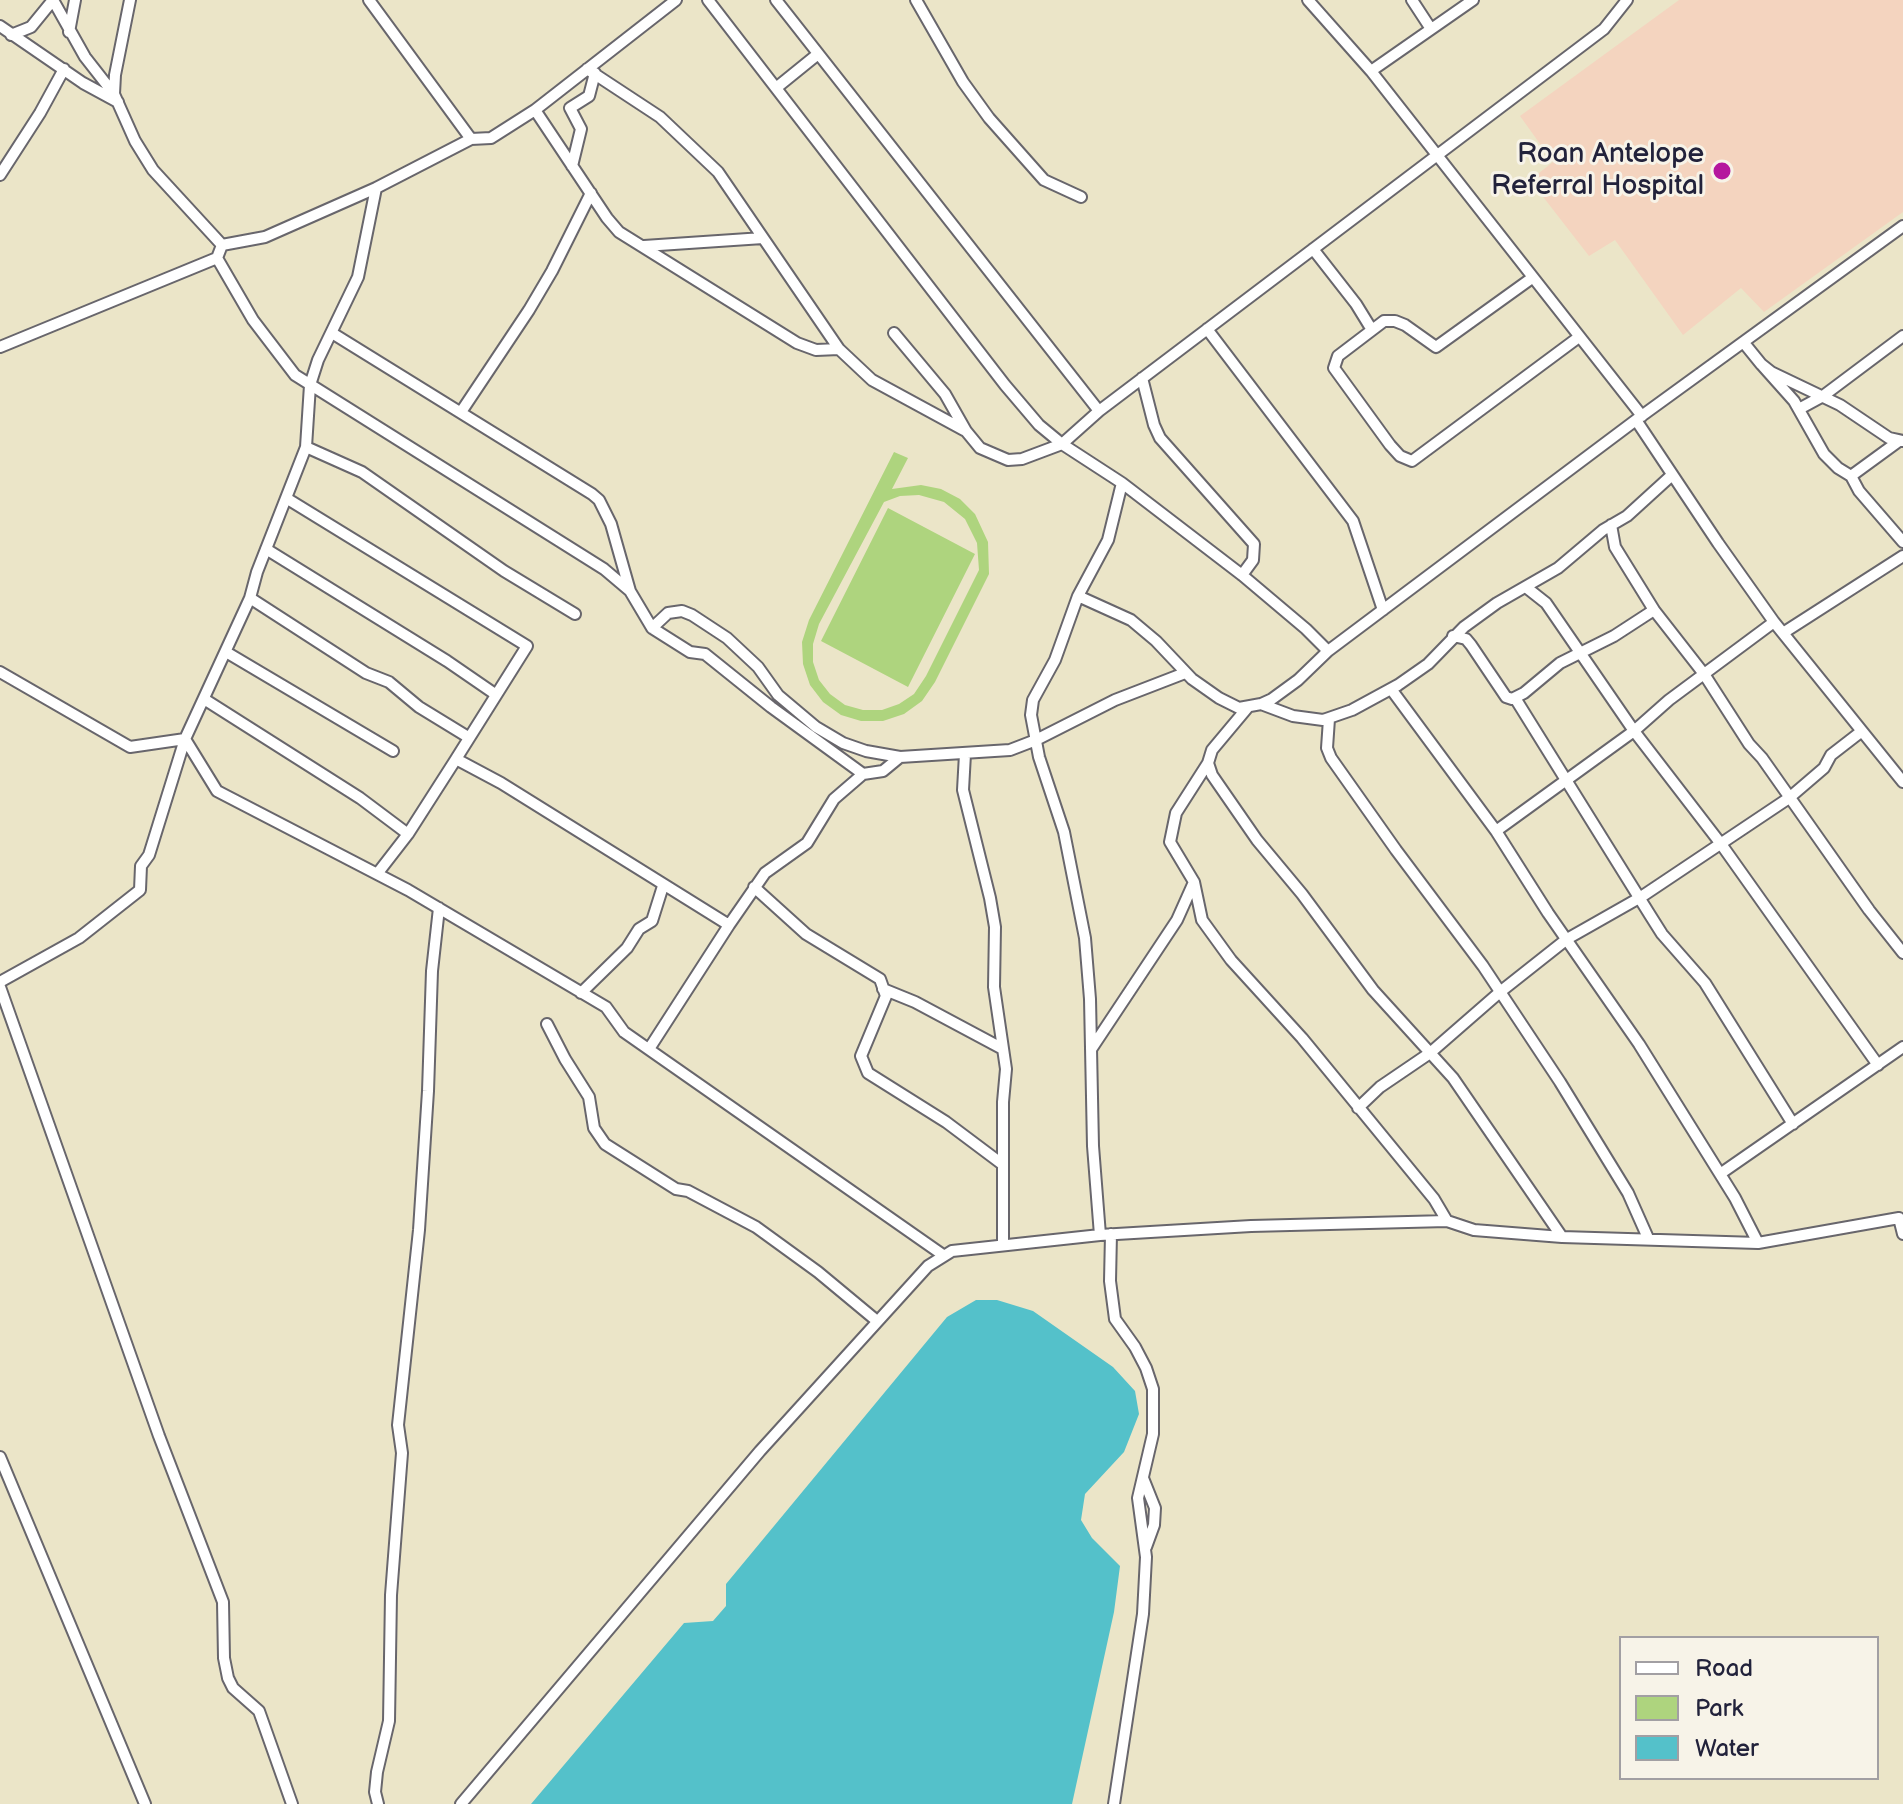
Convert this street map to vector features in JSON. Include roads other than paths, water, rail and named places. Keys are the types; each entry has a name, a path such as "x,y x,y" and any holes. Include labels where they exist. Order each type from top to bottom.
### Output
{"street":[{"path":"11,35 31,27 53,0 85,57 116,98 135,141 153,170 222,245"},
{"path":"69,32 75,0"},
{"path":"116,98 115,75 130,0"},
{"path":"369,0 471,139"},
{"path":"222,245 265,237 376,188 471,139 491,138 591,71 676,0"},
{"path":"708,0 1039,425 1122,483 1242,575 1328,651"},
{"path":"776,0 1099,411"},
{"path":"916,0 963,82 989,118 1044,180 1081,197"},
{"path":"1308,0 1371,71 1579,337 1639,418 1672,475 1774,622 1903,782"},
{"path":"1412,0 1431,29"},
{"path":"1371,71 1473,0"},
{"path":"894,333 945,394 966,431 980,448 1008,460 1022,459 1062,444 1142,378 1604,29 1627,0"},
{"path":"0,26 100,94 116,98"},
{"path":"776,88 818,54"},
{"path":"0,175 64,69"},
{"path":"572,166 581,129 570,108 589,96 591,71"},
{"path":"591,71 660,117 718,172 839,349 872,380 966,431"},
{"path":"535,110 619,232 797,343 816,350 839,349"},
{"path":"292,1804 259,1711 233,1688 228,1678 224,1658 223,1602 159,1436 0,985 79,938 140,890 141,866 149,855 185,739 250,598 306,447 310,385 318,360 358,277 376,188"},
{"path":"461,412 529,310 591,193"},
{"path":"1078,596 1131,620 1156,641 1185,673 1228,704 1239,708 1261,704 1298,680 1328,651 1639,418 1903,226"},
{"path":"642,246 763,238"},
{"path":"0,347 217,258 222,245"},
{"path":"1313,249 1372,330"},
{"path":"217,258 253,320 295,375 576,550 630,591"},
{"path":"1532,278 1436,347 1395,321 1384,321 1338,356 1334,368 1390,445 1406,460 1412,461 1579,337"},
{"path":"1207,329 1353,521 1383,610"},
{"path":"332,333 599,500 611,524 630,591 652,628 690,652 705,654 863,774"},
{"path":"1799,409 1823,396 1903,336"},
{"path":"1744,343 1799,409 1824,454 1851,476 1859,491 1903,542"},
{"path":"1761,364 1782,378 1823,396 1889,438 1901,441"},
{"path":"1142,378 1160,438 1254,544 1253,560 1242,575"},
{"path":"1851,476 1901,441"},
{"path":"306,447 362,472 504,571 575,614"},
{"path":"1261,704 1293,716 1329,719 1391,689 1428,664 1453,636 1497,603 1558,568 1611,525 1627,516 1672,475"},
{"path":"1114,1804 1143,1614 1145,1549 1137,1508 1153,1434 1153,1389 1139,1353 1115,1319 1093,1146 1085,938 1064,832 1031,715 1033,700 1055,660 1078,596 1108,540 1122,483"},
{"path":"286,498 527,646 408,834 377,874"},
{"path":"1611,525 1615,547 1654,610 1704,674 1749,744 1903,953"},
{"path":"266,549 495,694"},
{"path":"1783,633 1903,556"},
{"path":"1527,588 1546,603 1634,731 1721,844 1878,1065"},
{"path":"250,598 366,673 389,682 419,707 468,737"},
{"path":"1453,636 1466,639 1506,697 1515,698 1560,663 1614,636 1654,610"},
{"path":"652,628 668,613 682,611 692,615 727,638 758,667 778,695 816,727 843,743 900,757 1010,750 1115,700 1185,673"},
{"path":"1496,831 1634,731 1669,700 1774,622"},
{"path":"226,652 393,751"},
{"path":"0,672 130,747 185,739"},
{"path":"1391,689 1496,831 1646,1055 1720,1174 1758,1243"},
{"path":"1515,698 1662,934 1705,983 1793,1124"},
{"path":"204,699 360,798 408,834"},
{"path":"1248,707 1212,750 1208,763 1176,813 1170,842 1194,882 1202,920 1242,974 1302,1038 1434,1199 1447,1221"},
{"path":"1329,719 1327,748 1331,758 1500,992 1560,1082 1628,1193 1648,1238"},
{"path":"1358,1108 1380,1087 1430,1053 1567,939 1641,897 1789,798 1824,768 1831,755 1862,731"},
{"path":"185,739 217,791 439,908 606,1007 624,1032 943,1255"},
{"path":"965,754 963,790 995,927 994,987 1006,1069 1003,1102 1003,1245"},
{"path":"649,1049 765,873 807,843 834,799 863,774 883,771 900,757"},
{"path":"456,759 514,791 729,925"},
{"path":"1208,763 1224,795 1302,894 1336,943 1373,990 1453,1078 1562,1237"},
{"path":"1091,1050 1177,920 1194,882"},
{"path":"581,993 627,948 639,929 652,921 663,886"},
{"path":"754,887 806,934 880,979 886,996 861,1056 868,1073 946,1122 1002,1164"},
{"path":"378,1804 375,1786 389,1721 391,1595 402,1453 398,1425 419,1230 432,971 439,908"},
{"path":"883,989 915,1002 1003,1049"},
{"path":"547,1024 589,1097 594,1128 605,1144 676,1189 688,1191 763,1232 877,1321"},
{"path":"1720,1174 1903,1047"},
{"path":"461,1804 760,1451 928,1266 943,1255 964,1248 1106,1235 1307,1224 1447,1221 1474,1230 1562,1237 1758,1243 1899,1218 1903,1234"},
{"path":"0,1457 145,1804"},
{"path":"1143,1478 1155,1508 1154,1525 1145,1549"}],"water":[{"path":"976,1300 997,1300 1033,1311 1113,1367 1135,1391 1139,1414 1124,1452 1085,1494 1081,1520 1092,1538 1120,1566 1114,1612 1072,1804 531,1804 684,1623 713,1621 726,1606 726,1584 947,1317"}],"place":[{"name":"Roan Antelope Referral Hospital","path":"1722,171"}]}
